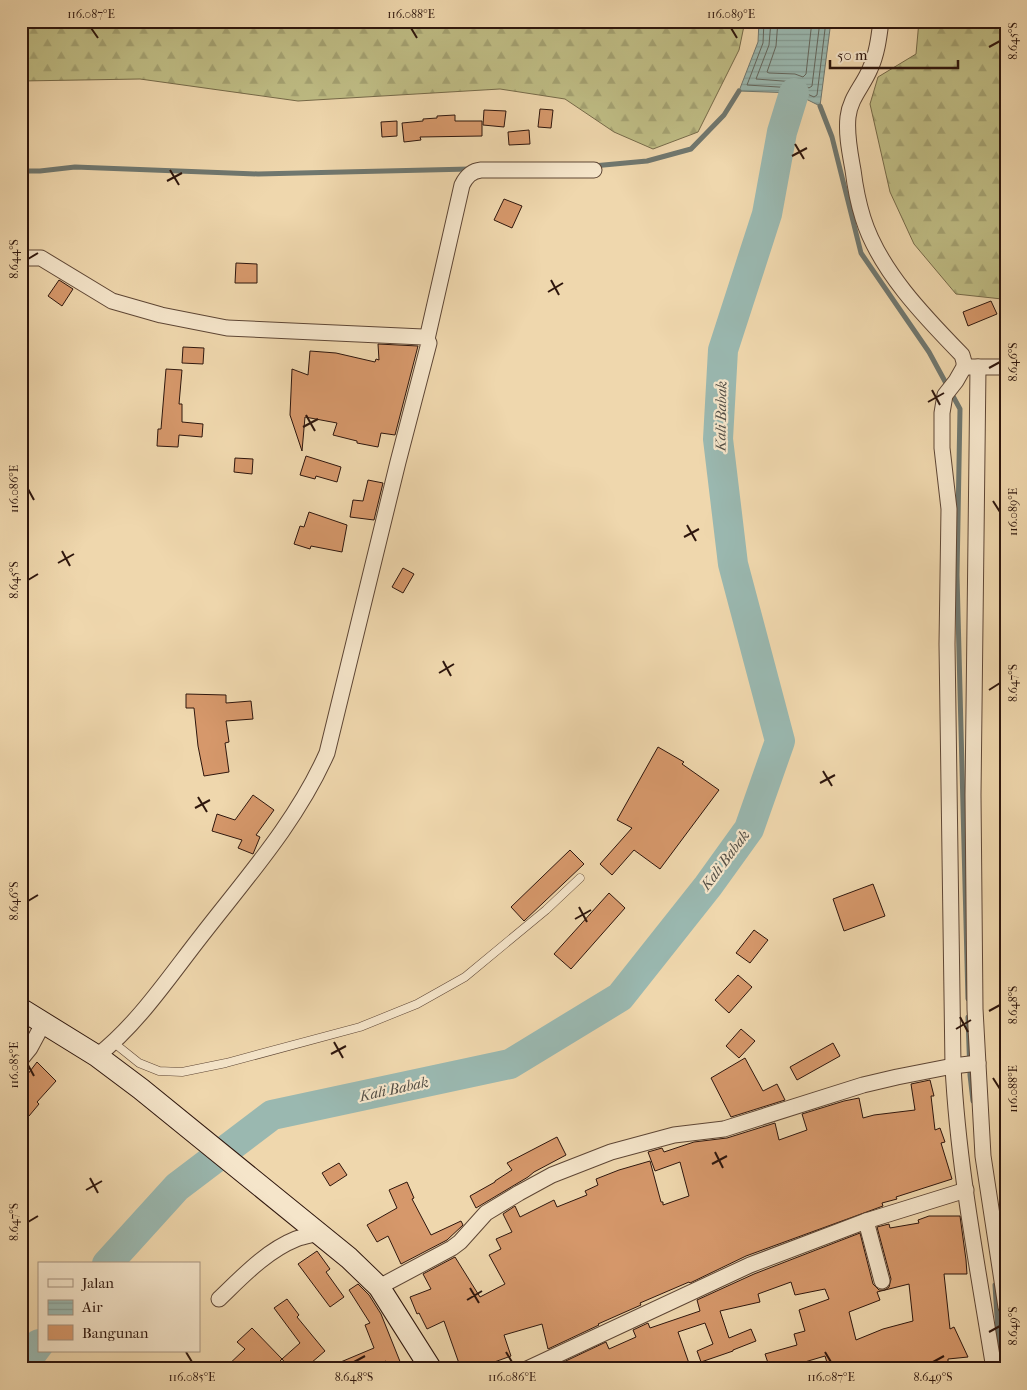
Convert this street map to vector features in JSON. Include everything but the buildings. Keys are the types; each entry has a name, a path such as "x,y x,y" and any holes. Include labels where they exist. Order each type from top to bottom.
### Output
{"street":[{"path":"881,21 878,43 871,69 853,99 848,117 848,143 863,219 878,253 904,291 926,319 962,355 964,362 971,367 1006,367"},
{"path":"96,1056 114,1043 130,1026 268,850 296,813 327,753 396,471 429,347 427,339 462,185 466,177 475,171 481,170 594,170"},
{"path":"21,258 41,258 112,301 160,315 227,328 423,337 427,339"},
{"path":"971,367 945,395 942,414 942,448 949,509 947,653 961,795 975,1009 966,1065 954,1095 966,1190 994,1369"},
{"path":"971,367 961,795 966,1065 1006,1307"},
{"path":"21,1009 96,1056 141,1089 349,1258 379,1287 431,1369"},
{"path":"21,1059 30,1048 44,1022"},
{"path":"379,1287 452,1248 486,1214 519,1193 552,1175 611,1152 674,1135 724,1129 863,1086 966,1065"},
{"path":"527,1369 750,1265 866,1221 966,1190"},
{"path":"866,1221 882,1281"},
{"path":"219,1299 251,1269 279,1247 297,1238 319,1233"}],"lane":[{"path":"114,1043 139,1063 159,1071 182,1072 226,1063 360,1027 417,1004 465,977 546,910 580,878"}],"green space":[{"path":"21,21 745,21 739,50 698,132 653,149 614,132 565,99 500,89 298,101 140,79 21,81"},
{"path":"919,21 1006,21 1006,306 1002,299 956,294 914,244 890,192 870,104 878,77 916,54"}],"water":[{"path":"759,21 831,21 820,106 794,93 739,91 758,42"}],"waterway":[{"path":"593,166 647,161 691,149 724,115 739,91"},
{"name":"Kali Babak","path":"109,1262 177,1187 272,1115 510,1064 620,997 708,886 749,829 780,741 733,564 718,439 723,350 767,214 782,132 794,93"},
{"path":"820,106 832,137 861,253 929,352 960,409 957,575 968,999"},
{"path":"21,171 75,167 258,174 470,169"},
{"path":"968,1017 973,1101"},
{"path":"995,1285 1000,1364"},
{"name":"Kali Babak","path":"21,1368 38,1345"}]}
